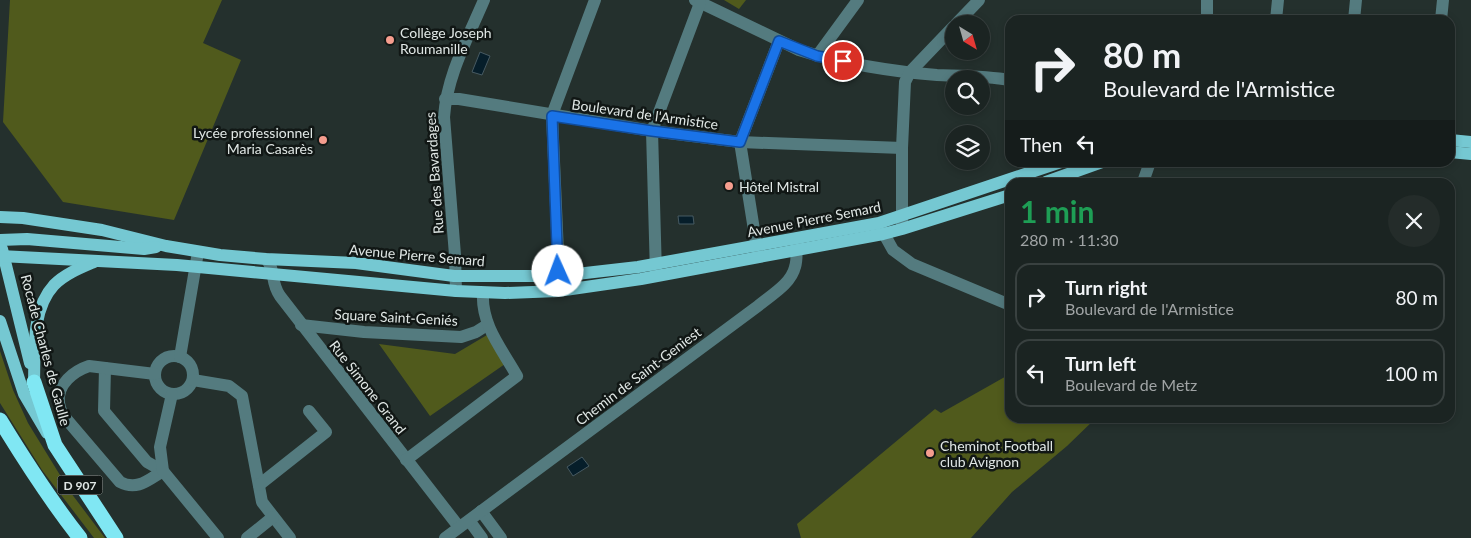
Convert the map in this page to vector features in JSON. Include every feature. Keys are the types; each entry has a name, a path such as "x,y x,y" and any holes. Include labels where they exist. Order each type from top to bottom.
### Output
{"highway":[{"name":"Rocade Charles de Gaulle","path":"34,382 55,445 116,538"},
{"name":"D 907","path":"0,420 29,469 80,538"}],"main road":[{"path":"1455,140 1471,142"},
{"path":"1455,152 1471,154"},
{"name":"Avenue Pierre Semard","path":"1013,178 1046,167"},
{"path":"1060,178 1089,167"},
{"name":"Avenue Pierre Semard","path":"881,228 902,215 1005,181"},
{"name":"Avenue Pierre Semard","path":"1,255 272,272 483,293 558,291 656,270 881,228 902,229 1005,197"},
{"path":"0,207 16,218"},
{"name":"Avenue Pierre Semard","path":"0,217 102,230 198,252 266,259 356,263 454,276 559,276 656,270"},
{"path":"0,241 27,239 144,248 166,246"},
{"name":"Rocade Charles de Gaulle","path":"0,241 1,255 34,382"},
{"path":"34,382 35,336 46,297 60,280 79,268 99,260"},
{"path":"0,321 24,394 55,445"}],"street":[{"name":"Rue des Bavardages","path":"456,291 454,237 444,117 445,99 456,64 484,0"},
{"path":"559,276 552,116 596,0"},
{"path":"817,56 858,0"},
{"path":"965,15 979,0"},
{"path":"1207,0 1207,15"},
{"path":"1276,15 1278,0"},
{"path":"1354,15 1356,0"},
{"path":"1442,15 1443,0"},
{"path":"656,270 652,131 697,1 779,41 817,56 910,72 1005,79"},
{"path":"902,229 902,148 905,82 910,72 945,35"},
{"path":"757,252 740,142 779,41"},
{"name":"Boulevard de l'Armistice","path":"445,99 459,99 552,116 740,142 902,148"},
{"path":"881,228 893,250 912,264 1005,303"},
{"name":"Chemin de Saint-Geniest","path":"445,538 465,527 481,511 758,306 792,276 796,266 796,245"},
{"path":"180,357 198,252"},
{"name":"Rue Simone Grand","path":"266,259 272,266 275,289 301,325 406,460 465,527 482,538"},
{"path":"406,460 517,376 487,325 482,306 483,293"},
{"name":"Square Saint-Geniés","path":"301,325 364,332 461,337 476,332 487,325"},
{"path":"169,357 180,357 192,369 193,380 186,390 181,393 172,394 158,386 156,374 160,363 164,360 169,357"},
{"path":"156,374 89,366 80,369 71,376 63,386 58,400 62,414 120,482 128,486 137,486 163,471"},
{"path":"105,368 104,411 147,462 163,471 218,538"},
{"path":"193,380 229,386 242,396 262,502 290,538"},
{"path":"163,471 160,447 172,394"},
{"path":"259,485 326,432 309,410"},
{"path":"481,511 501,538"},
{"path":"247,538 273,517"}],"green space":[{"path":"10,0 222,0 203,43 241,60 174,220 63,202 3,122"},
{"path":"724,0 746,0 739,9"},
{"path":"487,335 505,364 430,416 379,344 455,354"},
{"path":"0,351 13,390 28,423 71,493 105,538 94,538 42,470 0,403"},
{"name":"Cheminot Football club Avignon","path":"1005,377 1005,423 1091,423 1067,446 1012,492 971,538 801,538 797,524 935,409 941,413"}],"water":[{"path":"480,52 490,56 482,75 472,72"},
{"path":"678,216 693,216 694,224 679,224"},
{"path":"582,457 589,466 573,476 567,467"}],"place":[{"name":"Collège Joseph Roumanille","path":"390,40"},
{"name":"Lycée professionnel Maria Casarès","path":"323,140"},
{"name":"Hôtel Mistral","path":"729,186"},
{"name":"Cheminot Football club Avignon","path":"930,453"}],"route":[{"path":"558,271 552,116 740,142 779,41 817,56 843,61"}]}
